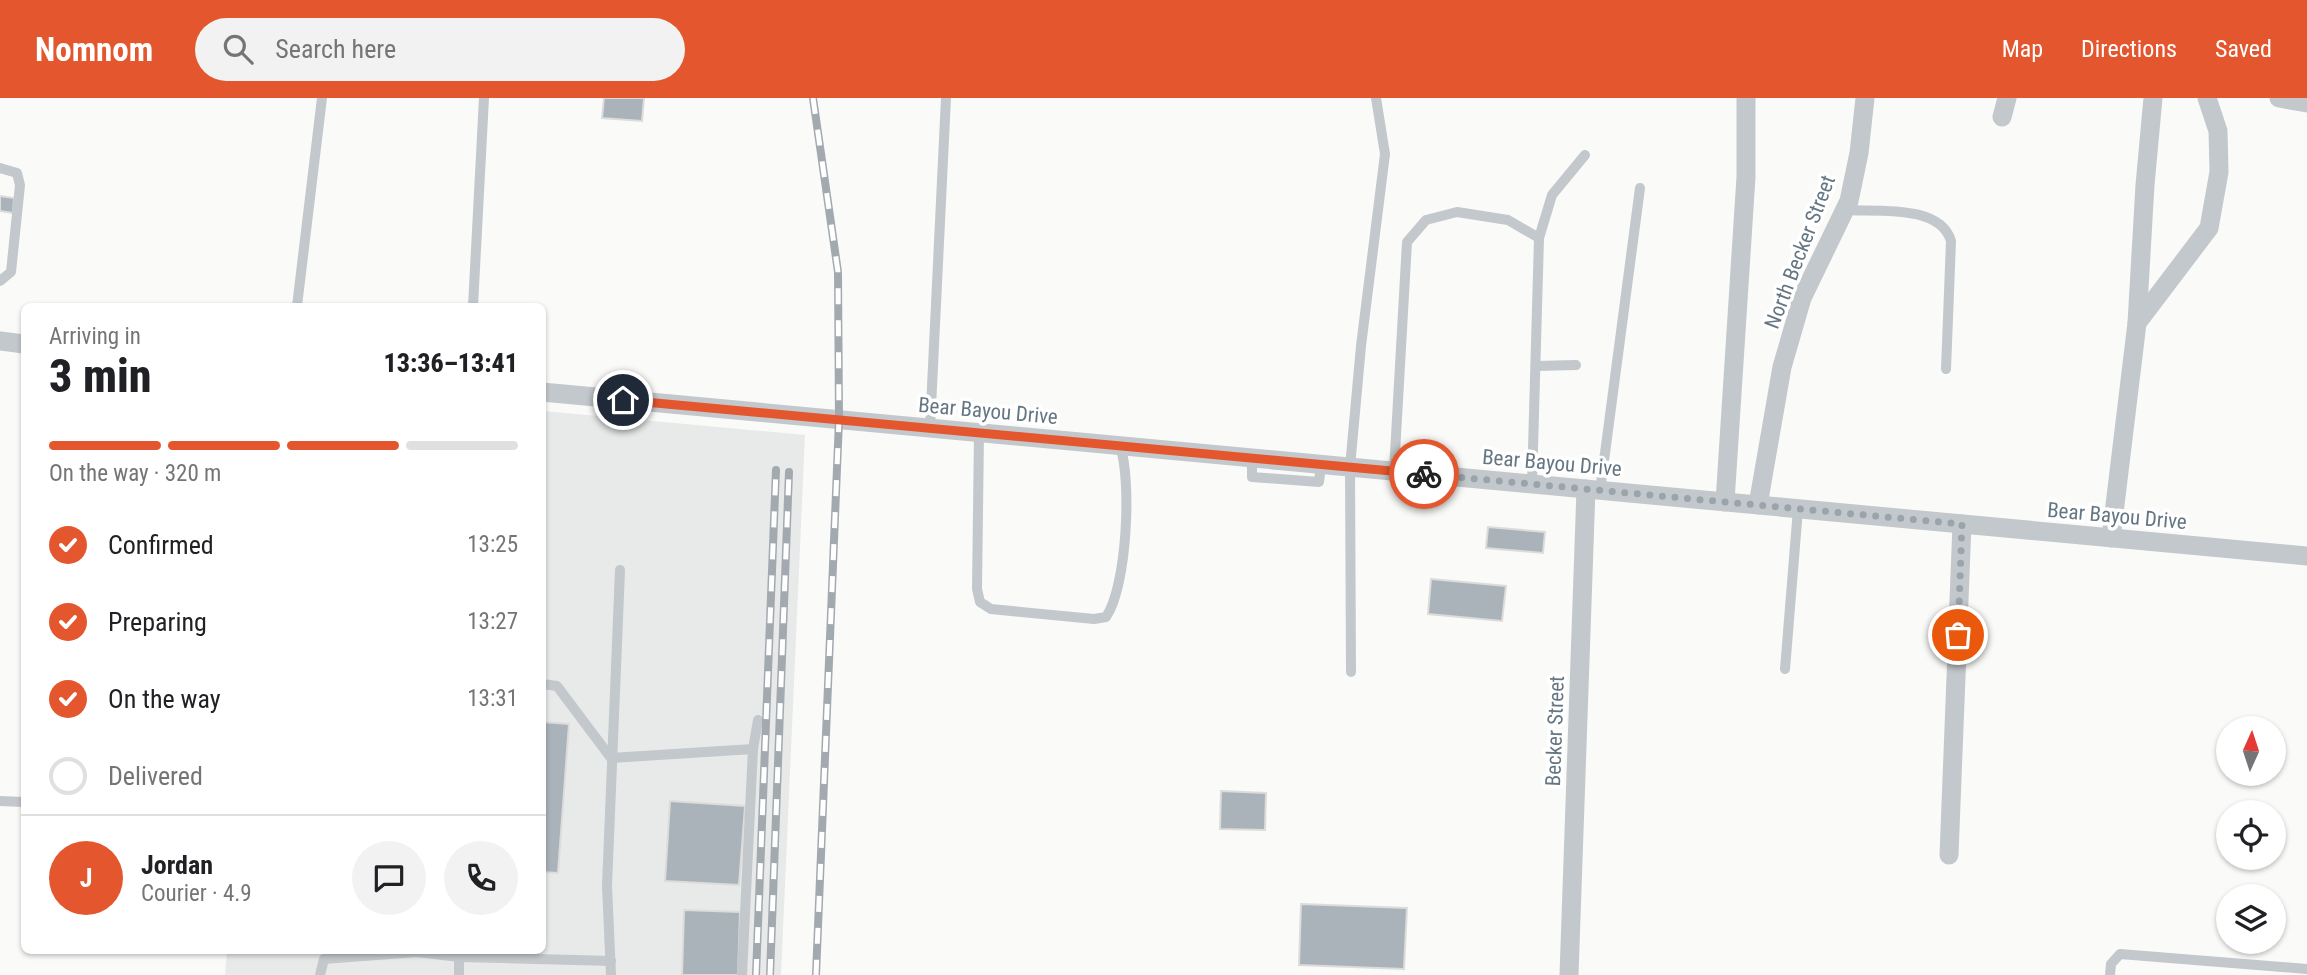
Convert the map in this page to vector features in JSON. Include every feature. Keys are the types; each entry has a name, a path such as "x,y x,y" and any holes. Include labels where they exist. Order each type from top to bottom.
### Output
{"street":[{"path":"1726,502 1746,177 1746,98"},
{"name":"North Becker Street","path":"1758,505 1782,367 1799,309 1845,210 1859,153 1866,98"},
{"path":"2112,538 2137,323 2153,98"},
{"path":"2137,323 2209,228 2219,172 2218,131 2207,98"},
{"path":"2279,98 2307,103"},
{"path":"0,341 21,344"},
{"name":"Bear Bayou Drive","path":"546,392 2307,556"},
{"name":"Becker Street","path":"1569,975 1593,490"},
{"path":"1949,855 1962,524"}],"lane":[{"path":"297,303 322,98"},
{"path":"473,303 484,98"},
{"path":"930,428 946,98"},
{"path":"1351,672 1350,467 1361,346 1385,154 1376,98"},
{"path":"1532,484 1539,238 1552,195 1585,155"},
{"path":"0,168 16,173 20,185 11,272 0,281"},
{"path":"1593,490 1640,188"},
{"path":"1845,210 1933,218 1948,231 1951,241 1947,369"},
{"path":"1394,471 1407,242 1426,220 1457,212 1508,220 1539,238"},
{"path":"1536,366 1576,365"},
{"path":"979,433 976,589 981,602 991,609 1094,619 1106,617 1114,606 1122,563 1126,469 1120,446"},
{"path":"1785,669 1797,509"},
{"path":"611,975 607,886 620,570"},
{"path":"546,685 557,686 611,758"},
{"path":"741,975 753,749 758,720"},
{"path":"611,758 753,749"},
{"path":"0,801 21,802"},
{"path":"320,975 324,958 385,954"},
{"path":"459,954 459,975"},
{"path":"478,954 611,961"},
{"path":"2109,975 2111,964 2120,954 2307,969"}],"shaded area":[{"path":"546,411 805,435 781,975 225,975 227,954 546,954"}],"building":[{"path":"604,98 644,98 642,121 602,118"},
{"path":"0,196 14,198 13,213 0,211"},
{"path":"1488,527 1545,532 1543,553 1486,548"},
{"path":"1431,579 1506,586 1502,621 1428,614"},
{"path":"546,722 569,724 558,873 546,872"},
{"path":"1221,791 1266,793 1265,830 1220,829"},
{"path":"670,801 745,806 739,885 665,881"},
{"path":"1301,904 1407,908 1404,969 1299,965"},
{"path":"684,910 740,912 738,975 682,975"}],"railway":[{"path":"813,98 838,272 839,420 816,975"},
{"path":"756,975 776,470"},
{"path":"770,975 789,472"}],"way so far":[{"path":"1424,474 1962,524 1958,635"}],"route":[{"path":"623,400 1424,474"}]}
